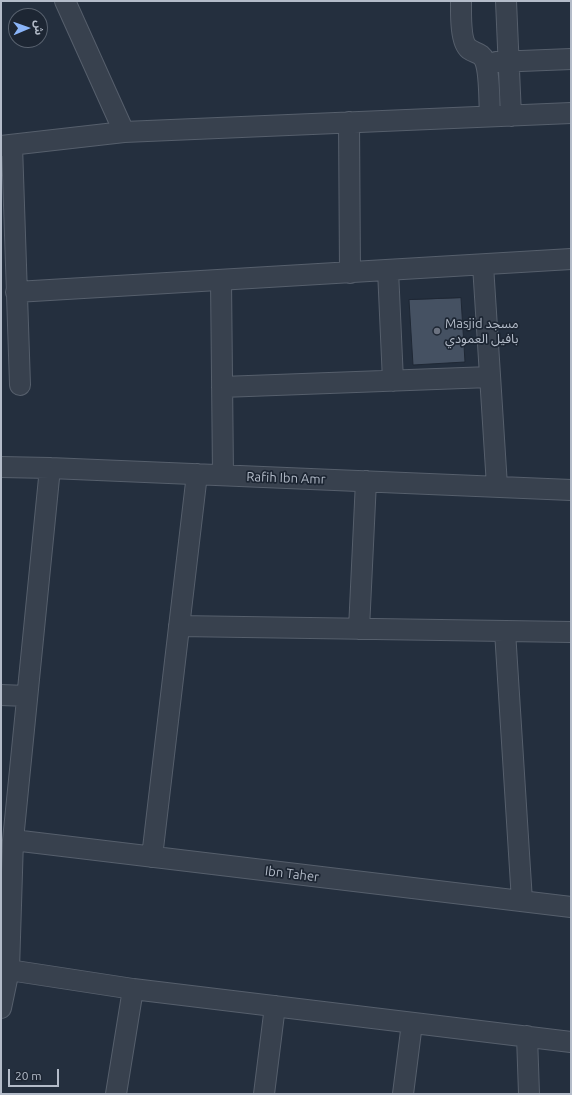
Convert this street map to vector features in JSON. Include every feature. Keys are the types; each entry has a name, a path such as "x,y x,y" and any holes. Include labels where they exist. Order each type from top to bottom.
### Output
{"street":[{"path":"64,1 124,132"},
{"path":"461,1 463,40 468,48 482,55 486,63 488,71 490,116"},
{"path":"506,1 511,116"},
{"path":"486,63 571,59"},
{"path":"20,385 16,292 6,145 124,132 571,113"},
{"path":"349,122 350,272"},
{"path":"16,292 571,259"},
{"path":"483,265 497,486"},
{"path":"388,270 393,381"},
{"path":"221,280 223,475"},
{"path":"222,386 490,377"},
{"name":"Rafih Ibn Amr","path":"1,467 571,490"},
{"path":"1,1008 9,970 13,840 50,468"},
{"path":"152,857 198,474"},
{"path":"359,628 366,481"},
{"path":"180,626 571,632"},
{"path":"505,631 522,901"},
{"path":"1,695 28,696"},
{"path":"1,885 13,840"},
{"name":"Ibn Taher","path":"13,840 571,907"},
{"path":"9,970 133,989 571,1042"},
{"path":"116,1094 133,989"},
{"path":"264,1094 275,1006"},
{"path":"403,1094 412,1022"},
{"path":"527,1036 530,1094"}],"building":[{"name":"Masjid مسجد بافيل العمودي","path":"461,298 465,362 413,365 409,300"}],"place":[{"name":"Masjid مسجد بافيل العمودي","path":"437,331"}]}
